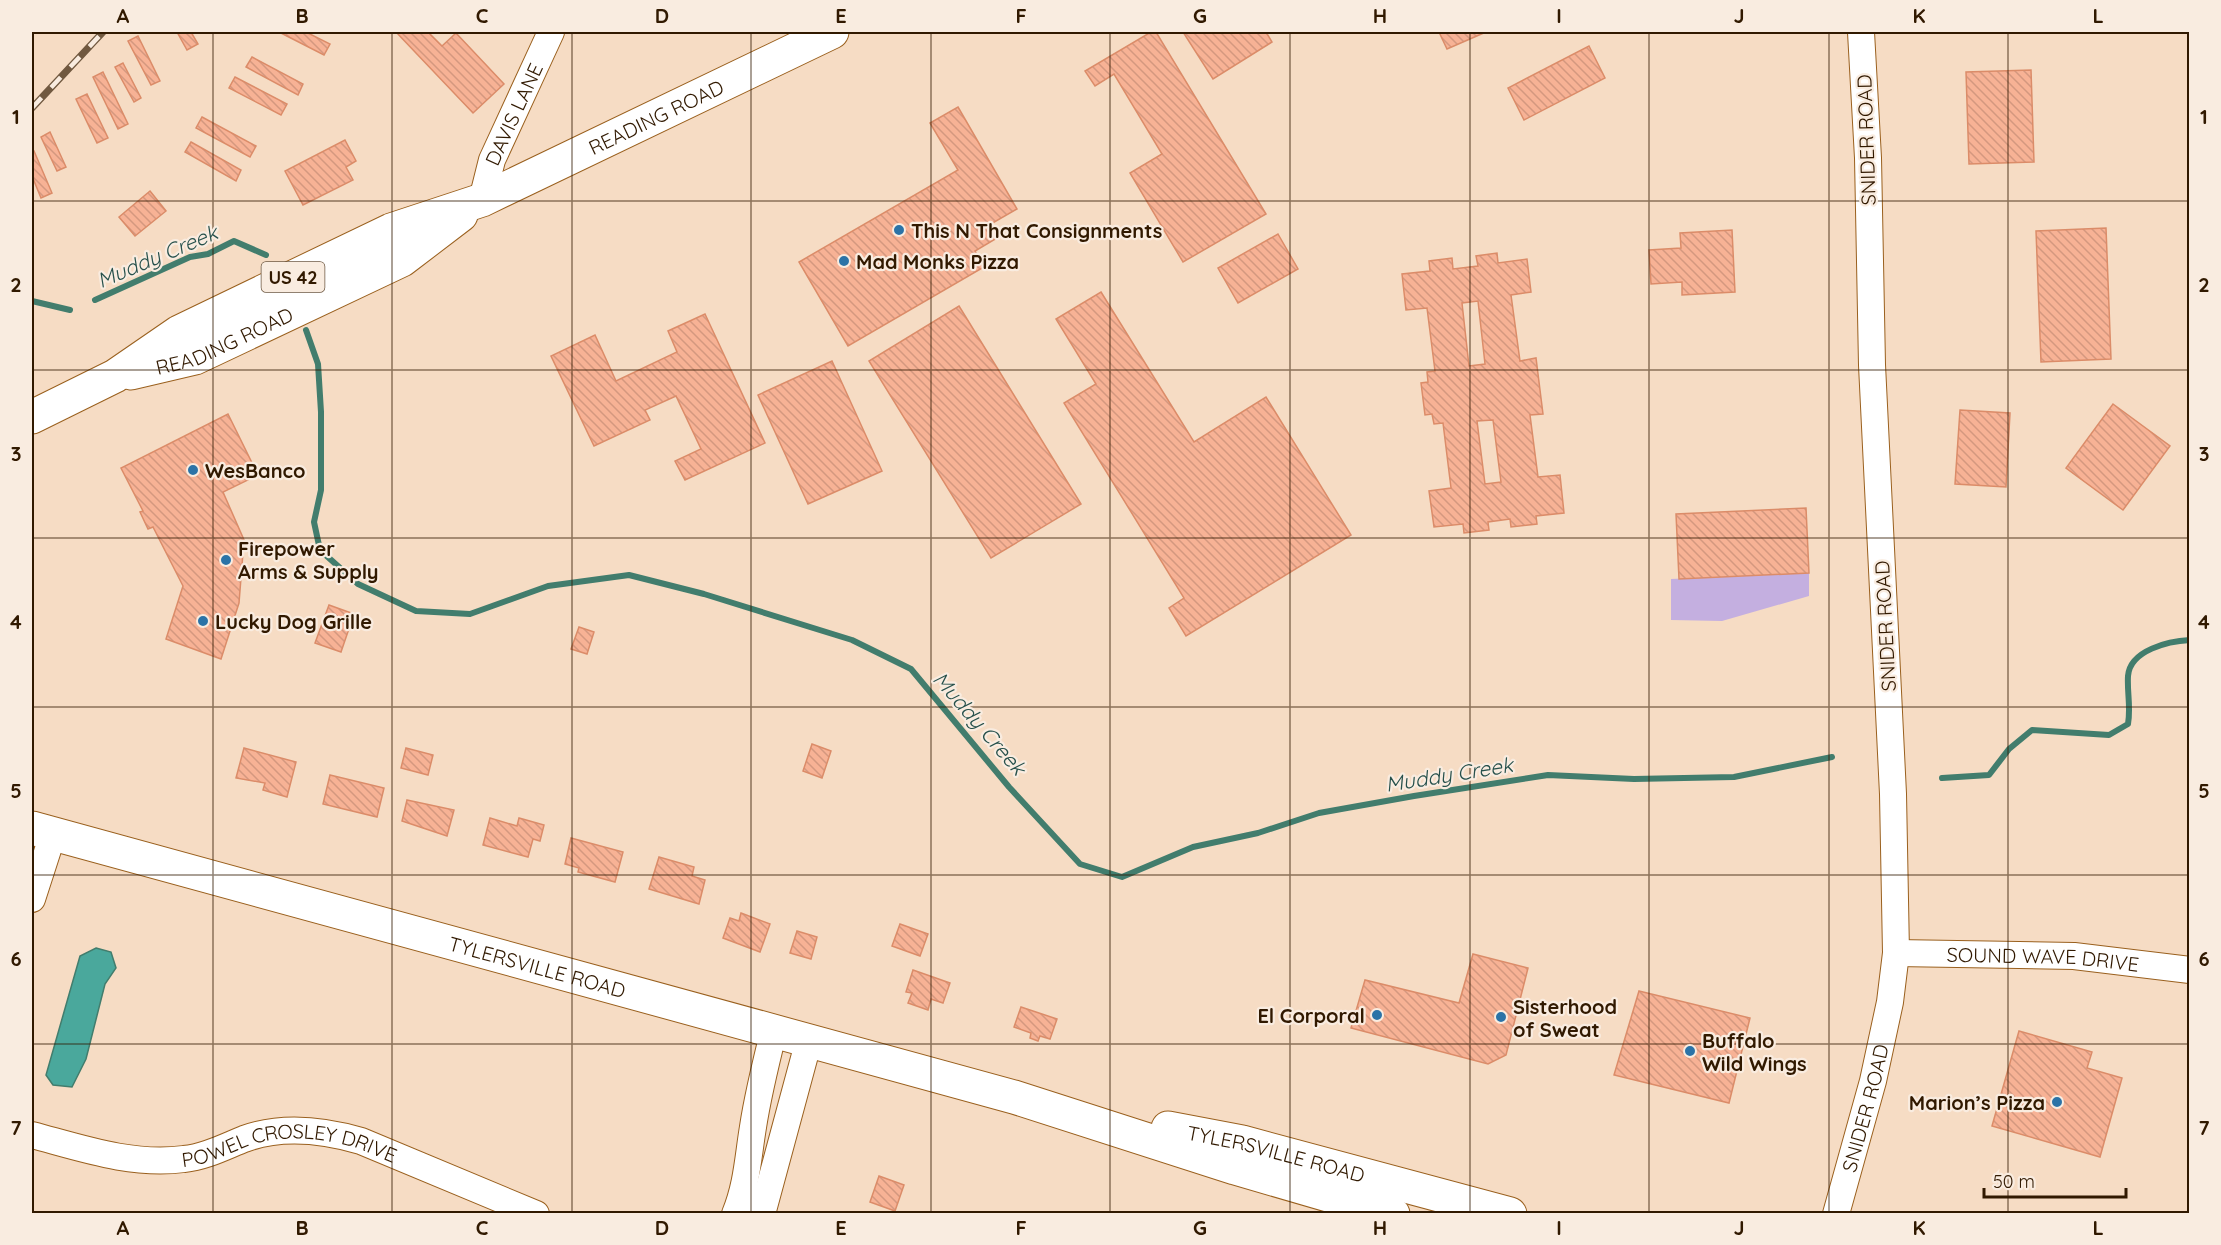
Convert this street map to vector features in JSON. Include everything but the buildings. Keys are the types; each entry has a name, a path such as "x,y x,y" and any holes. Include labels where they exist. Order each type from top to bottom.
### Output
{"main road":[{"name":"READING ROAD","path":"32,417 115,376 189,327 391,230 482,200 832,32"},
{"name":"TYLERSVILLE ROAD","path":"42,831 1041,1105 1235,1168 1393,1214"},
{"name":"TYLERSVILLE ROAD","path":"1041,1105 1242,1142 1510,1214"}],"street":[{"name":"DAVIS LANE","path":"482,200 492,160 551,32"},
{"name":"SNIDER ROAD","path":"1836,1214 1873,1081 1890,1002 1896,953 1892,783 1872,365 1868,158 1861,32"},
{"path":"32,899 42,831"},
{"name":"SOUND WAVE DRIVE","path":"1896,953 2074,956 2190,970"},
{"path":"735,1214 743,1194 749,1167 757,1102 774,1030"},
{"path":"762,1214 809,1040"},
{"name":"POWEL CROSLEY DRIVE","path":"32,1135 135,1160 161,1161 186,1159 247,1138 277,1131 333,1133 361,1141 536,1214"}],"shaded area":[{"path":"1809,573 1809,596 1722,621 1671,620 1671,579"}],"water":[{"path":"96,948 111,952 116,968 105,984 86,1059 72,1087 53,1085 46,1075 80,956"}],"waterway":[{"name":"Muddy Creek","path":"95,300 190,257 208,254 234,241 266,255"},
{"name":"Muddy Creek","path":"32,301 70,310"},
{"name":"Muddy Creek","path":"306,330 318,364 321,412 321,490 314,522 320,550 358,584 416,611 470,614 548,586 629,575 704,594 852,640 911,669 1009,787 1080,864 1122,877 1193,847 1258,833 1319,813 1414,796 1548,775 1634,779 1734,777 1832,757"},
{"name":"Muddy Creek","path":"1942,778 1989,775 2009,749 2032,730 2109,735 2128,724 2130,667 2143,653 2172,642 2190,640"}],"railway":[{"path":"32,108 103,32"}],"place":[{"name":"This N That Consignments","path":"899,230"},
{"name":"Mad Monks Pizza","path":"844,261"},
{"name":"WesBanco","path":"193,470"},
{"name":"Firepower Arms & Supply","path":"226,560"},
{"name":"Lucky Dog Grille","path":"203,621"},
{"name":"El Corporal","path":"1377,1015"},
{"name":"Sisterhood of Sweat","path":"1501,1017"},
{"name":"Buffalo Wild Wings","path":"1690,1051"},
{"name":"Marion’s Pizza","path":"2057,1102"}]}
